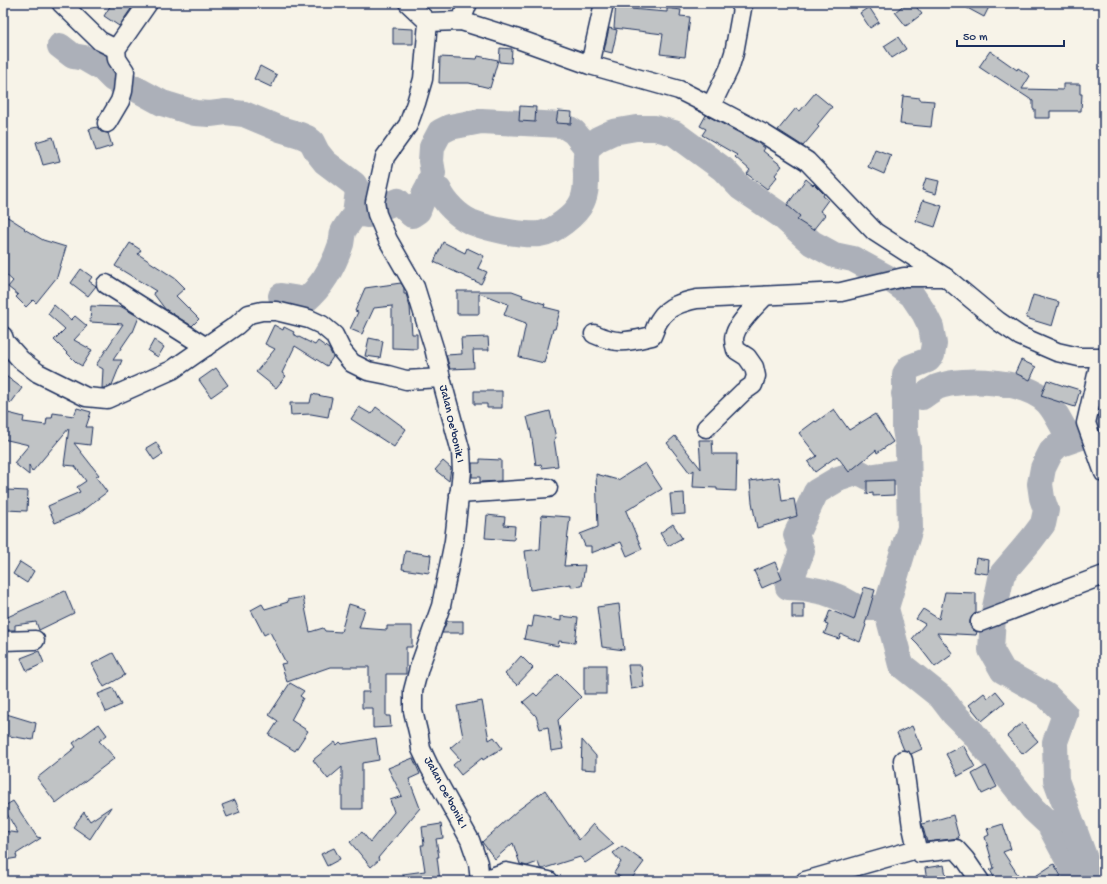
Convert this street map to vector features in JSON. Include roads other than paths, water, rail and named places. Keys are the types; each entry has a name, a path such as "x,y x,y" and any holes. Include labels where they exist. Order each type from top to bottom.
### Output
{"street":[{"path":"61,3 100,41 116,49"},
{"path":"107,123 120,100 123,91 125,71 117,59 116,49 148,3"},
{"path":"408,3 428,22 461,21 515,38 590,65 679,90 711,106 764,134 808,162 874,232 945,276 998,321 1020,336 1056,352 1079,357 1103,357 1089,431 1104,473"},
{"path":"461,21 468,3"},
{"path":"590,65 604,3"},
{"path":"711,106 729,69 743,3"},
{"name":"Jalan Oe'bonik I","path":"428,22 423,79 408,125 385,157 376,208 388,240 415,286 434,348 461,452 462,471 454,541 441,606 419,668 413,691 413,711 421,749 470,840 478,863 480,881"},
{"path":"594,334 609,341 623,342 652,336 663,313 684,302 698,299 841,292 904,277 945,276"},
{"path":"106,284 206,347"},
{"path":"706,428 743,392 753,385 756,376 754,367 747,357 736,350 734,341 735,333 742,322 765,296"},
{"path":"3,336 5,342 21,360 38,373 86,396 107,399 172,370 238,326 250,314 262,311 276,311 309,319 322,325 334,335 342,351 352,363 368,372 406,380 441,378"},
{"path":"459,494 548,488"},
{"path":"980,622 1104,575"},
{"path":"3,641 35,640"},
{"path":"903,760 912,827 917,849 920,853 956,849 980,881"},
{"path":"805,881 917,849"},
{"path":"480,881 506,872 549,881"}],"waterway":[{"path":"60,46 73,56 84,58 103,69 113,79 162,103 195,113 210,114 226,112 244,114 280,129 307,138 312,142 317,152 325,162 354,184 358,191 355,213 367,215 372,207 383,207 398,201 412,215 418,211 429,186 439,190 452,209 471,222 514,233 546,233 570,217 582,202 586,189 587,148 598,139 613,132 636,128 655,128 674,133 723,169 741,188 782,216 812,243 834,255 853,259 888,278 912,295 931,327 934,344 932,355 928,360 910,367 905,374 905,429 908,447 910,528 886,608 901,665 941,697 954,714 973,733 1033,809 1049,824 1079,881"},
{"path":"429,186 433,173 431,161 432,147 440,132 450,127 481,121 563,125 574,132 587,148"},
{"path":"281,296 306,300 312,294 322,282 335,260 341,244 343,232 355,213"},
{"path":"904,394 922,397 937,387 963,382 995,383 1026,389 1038,395 1048,403 1070,440"},
{"path":"1087,869 1088,867 1056,780 1055,742 1065,714 1046,695 1003,671 991,650 993,617 1002,574 1043,524 1046,510 1040,484 1043,468 1051,452 1058,445 1084,436 1097,421 1104,417"},
{"path":"886,608 858,608 838,597 824,592 804,588 788,587 802,551 796,535 816,492 838,479 859,472 868,477 908,471"}]}
